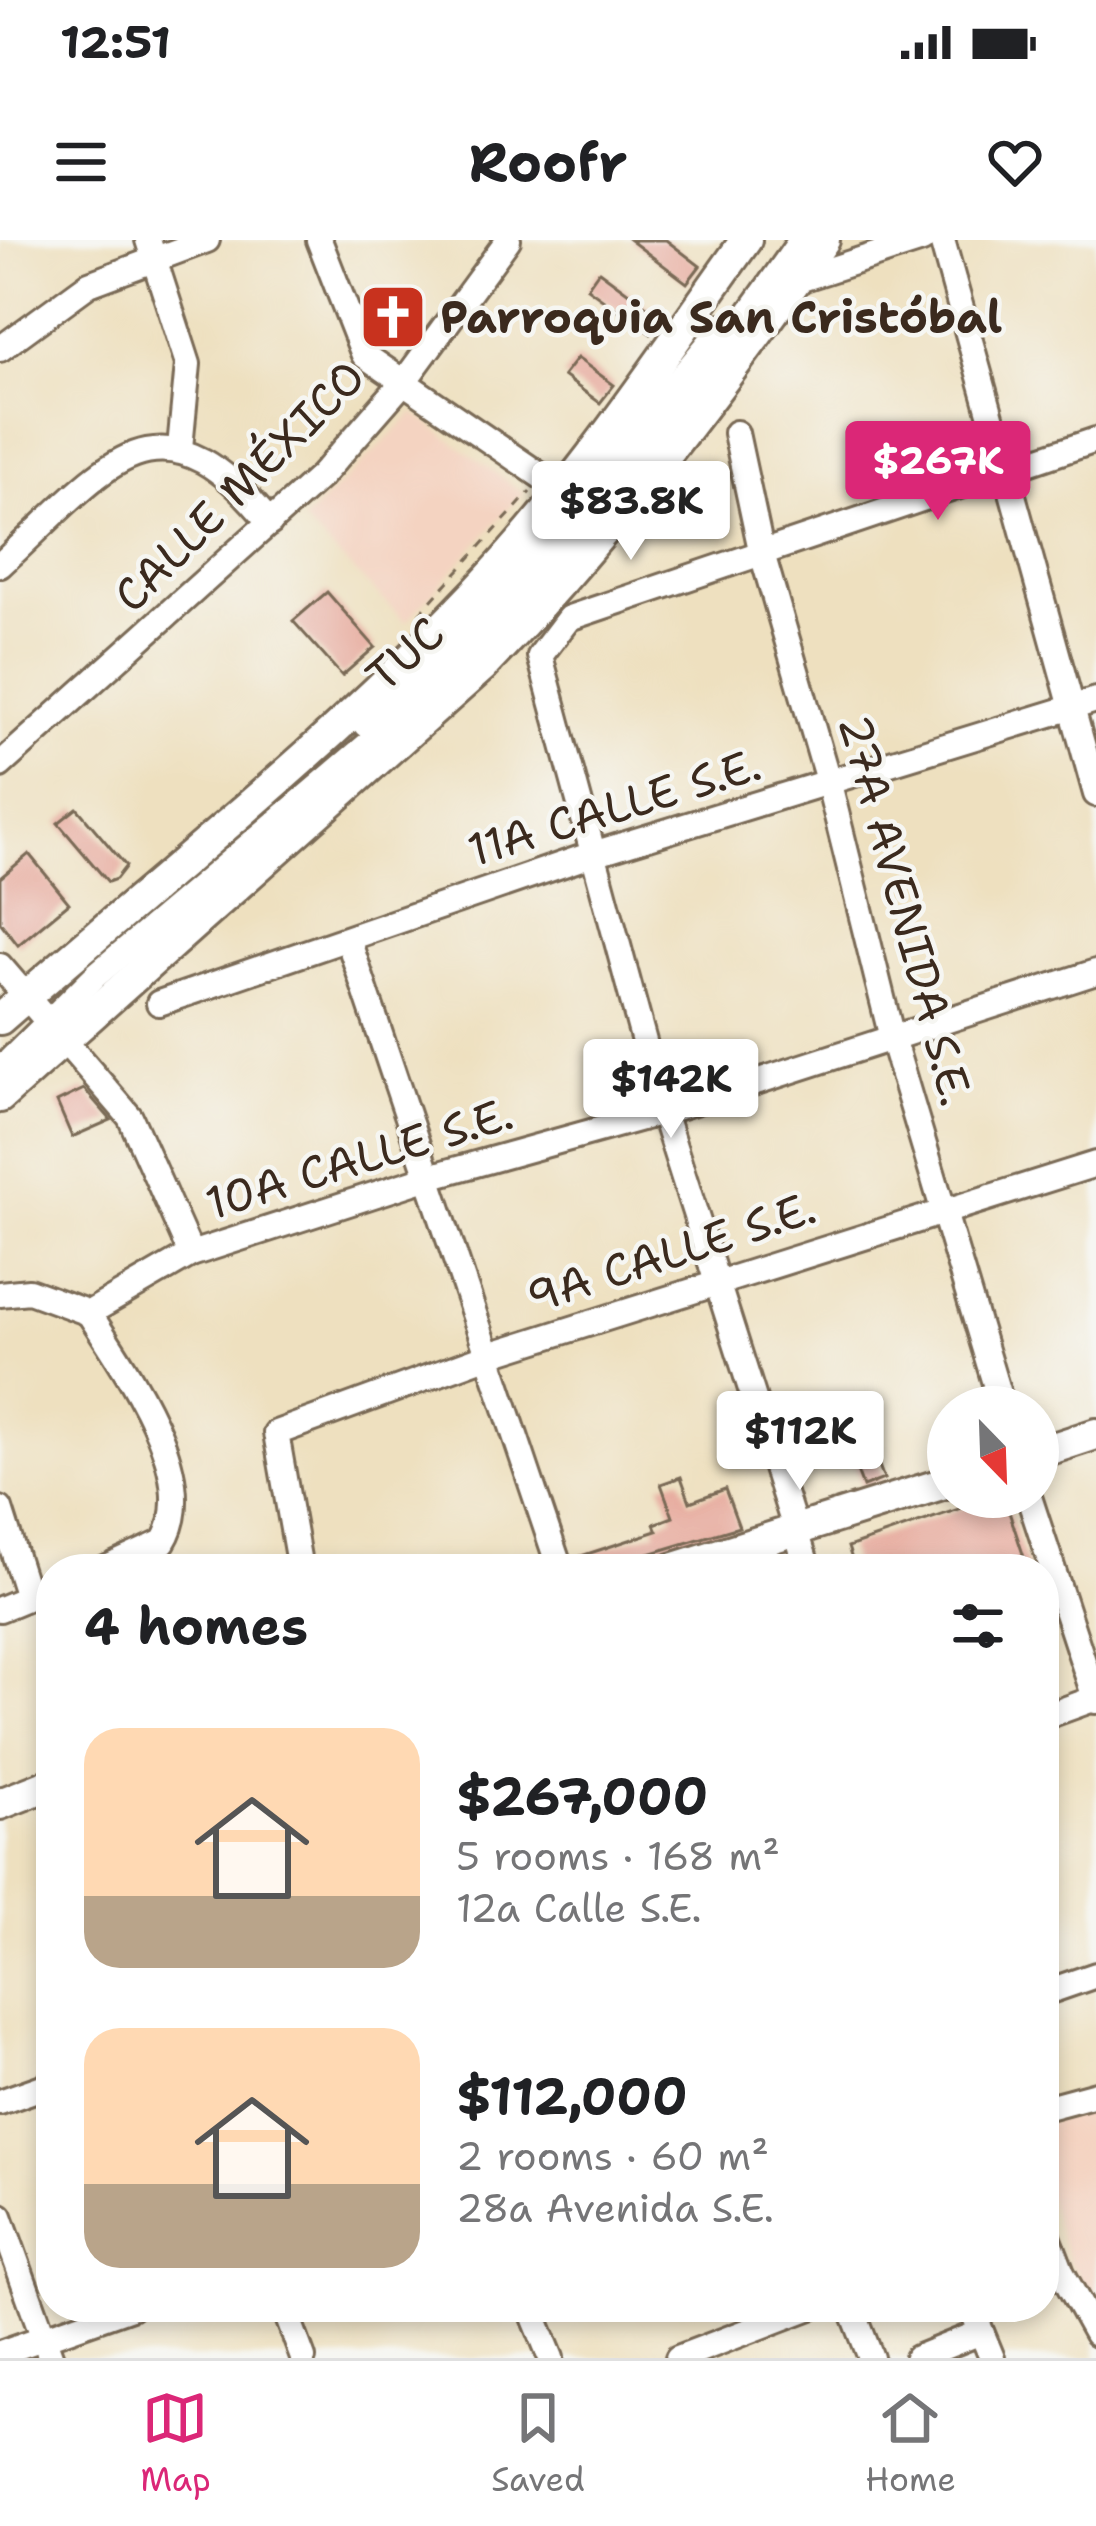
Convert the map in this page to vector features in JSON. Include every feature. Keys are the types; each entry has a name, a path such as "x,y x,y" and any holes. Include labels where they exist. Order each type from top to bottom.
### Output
{"main road":[{"path":"0,1097 46,1019 478,590 553,484 614,429 746,240"},
{"path":"0,1019 46,1019 386,758 531,616 720,388 824,240"},
{"path":"1059,1446 1096,1434"},
{"path":"718,1554 927,1488"},
{"path":"0,1804 36,1790"}],"street":[{"path":"0,349 89,284 151,249 207,240"},
{"path":"320,240 364,355 406,379 553,484"},
{"name":"CALLE MÉXICO","path":"0,765 322,476 406,379 508,240"},
{"name":"TUC","path":"0,1070 46,1019 461,633 596,484 791,240"},
{"name":"TUC","path":"0,1053 437,686 671,422 801,240"},
{"path":"795,281 922,240"},
{"path":"942,240 1004,470 1084,703 1096,794"},
{"path":"151,249 188,364 180,448"},
{"name":"27A AVENIDA S.E.","path":"736,433 761,550 829,784 892,1038 948,1209 996,1386"},
{"path":"803,1554 663,1112 540,656 569,618 1096,440"},
{"path":"0,565 111,466 145,450 180,448 231,475 270,523"},
{"name":"11A CALLE S.E.","path":"159,1004 590,855 1084,703"},
{"path":"348,939 555,1554"},
{"path":"0,966 130,1117 191,1254"},
{"name":"10A CALLE S.E.","path":"89,1313 191,1254 429,1177 663,1112 1096,971"},
{"name":"9A CALLE S.E.","path":"297,1554 276,1433 489,1354 1096,1163"},
{"path":"0,1294 28,1291 89,1313 151,1413 177,1504 163,1542 137,1554"},
{"path":"0,1509 36,1585"},
{"path":"1036,1518 1048,1554"},
{"path":"1059,1588 1096,1700 1059,1712"},
{"path":"0,1609 36,1595"},
{"path":"1059,1988 1096,1976"},
{"path":"0,2102 36,2089"},
{"path":"1059,2104 1096,2094"},
{"path":"0,2216 36,2315"},
{"path":"1059,2265 1096,2334"},
{"path":"0,2353 48,2348 101,2322"},
{"path":"290,2322 303,2358"},
{"path":"537,2322 551,2358"},
{"path":"678,2358 736,2348 784,2322"},
{"path":"857,2322 872,2358"},
{"path":"977,2322 992,2358"},
{"path":"917,2358 981,2332"}],"path":[{"path":"406,628 553,484"}],"shaded area":[{"path":"414,413 523,493 406,622 303,521"},
{"path":"1096,2110 1096,2307 1067,2258 1059,2234 1059,2119"}],"building":[{"path":"630,240 666,240 700,266 687,283"},
{"path":"599,271 663,318 651,334 587,288"},
{"path":"577,358 614,385 600,403 563,376"},
{"path":"327,592 375,647 342,676 293,621"},
{"path":"77,808 126,866 116,879 108,882 58,823"},
{"path":"29,854 69,903 18,945 0,922 0,878"},
{"path":"84,1089 111,1120 72,1137 57,1102"},
{"path":"873,1450 884,1479 863,1487 852,1458"},
{"path":"681,1477 690,1502 725,1489 739,1527 649,1554 587,1554 657,1531 654,1524 673,1517 661,1484"},
{"path":"933,1518 1011,1518 1023,1554 850,1554 848,1547"}],"place":[{"name":"Parroquia San Cristóbal","path":"393,317"}]}
